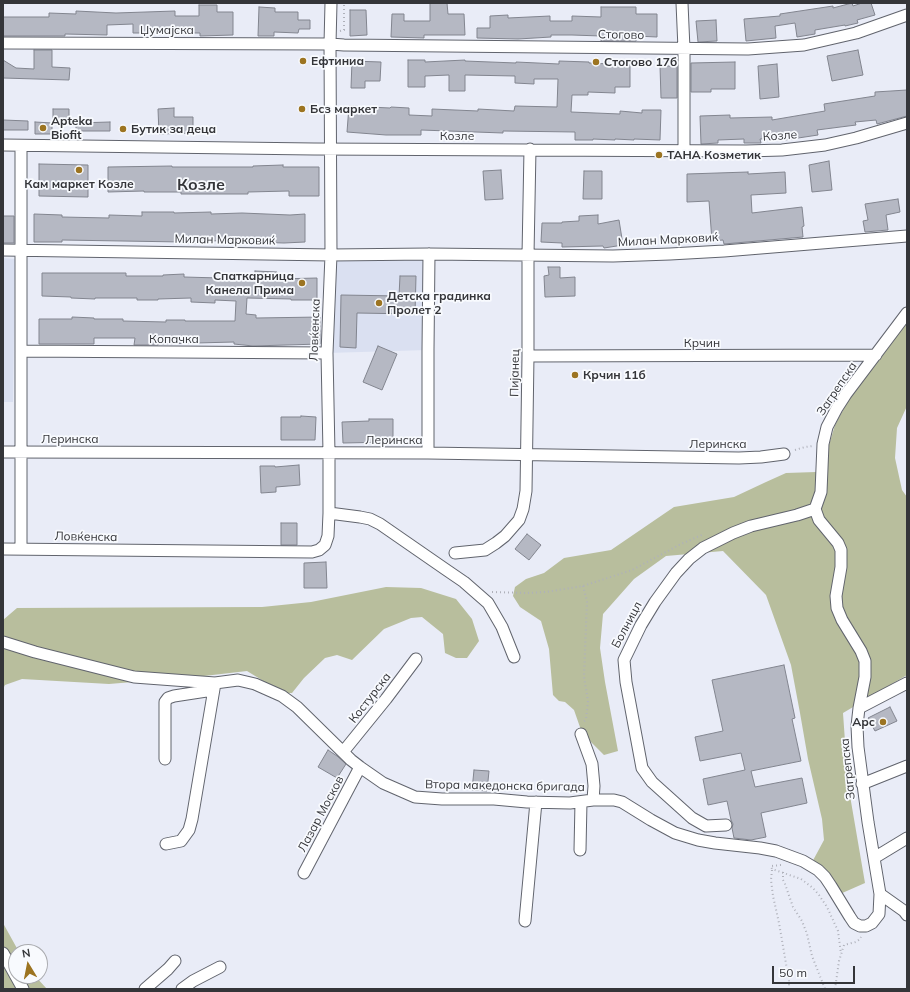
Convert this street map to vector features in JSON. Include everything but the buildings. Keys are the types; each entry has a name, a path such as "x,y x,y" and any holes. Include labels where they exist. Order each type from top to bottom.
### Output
{"street":[{"name":"Ловќенска","path":"3,549 312,552 319,550 325,545 328,536 329,513 327,353 331,255 330,44 332,3"},
{"path":"682,3 684,49 684,150"},
{"name":"Стогово","path":"330,44 748,49 804,45 856,33 907,15"},
{"name":"Џумајска","path":"3,43 330,44"},
{"name":"Козле","path":"3,145 746,151 782,150 825,145 856,138 907,123"},
{"path":"21,146 21,549"},
{"name":"Пијанец","path":"455,553 485,550 496,543 505,536 519,520 523,508 526,491 527,455 530,149"},
{"name":"Милан Марковиќ","path":"3,250 331,255 429,254 613,256 724,251 907,236"},
{"path":"428,453 429,254"},
{"name":"Загрепска","path":"880,894 862,784 858,747 857,726 859,708 866,677 865,661 837,608 836,596 841,550 838,543 824,528 815,509 821,492 823,444 827,427 846,394 907,313"},
{"name":"Копачка","path":"21,351 327,353"},
{"name":"Крчин","path":"528,356 876,355"},
{"name":"Леринска","path":"3,452 428,453 740,458 784,454"},
{"name":"Болницл","path":"726,825 706,826 692,818 652,782 642,768 626,682 624,660 641,625 655,602 676,573 689,559 703,548 751,526 815,509"},
{"path":"329,513 360,516 380,524 445,569 475,592 488,603 502,627 514,657"},
{"name":"Втора македонска бригада","path":"3,642 35,652 134,677 214,686 238,680 255,684 282,696 297,707 360,768 383,783 415,797 570,803 593,800 614,800 622,802 675,833 698,840 776,851 799,860 818,870 825,877 854,923 860,926 866,926"},
{"name":"Костурска","path":"343,752 416,659"},
{"path":"859,708 907,683"},
{"path":"165,759 165,702 168,698 174,696 214,686 189,830 181,841 166,844"},
{"name":"Втора македонска бригада","path":"581,734 592,764 594,786 593,800"},
{"path":"862,784 907,766"},
{"name":"Лазар Москов","path":"304,873 360,768"},
{"path":"525,921 536,802"},
{"path":"580,850 581,802"},
{"path":"874,858 907,838"},
{"path":"880,894 906,912"},
{"path":"866,926 872,923 879,914 880,894"},
{"path":"3,953 23,989"},
{"path":"145,989 175,961"},
{"path":"182,989 193,981 220,967"}],"path":[{"path":"784,454 805,447 823,444"},
{"path":"475,592 533,593 583,586 632,570 681,544 710,532"},
{"path":"581,734 582,726 586,719 588,702 584,677 587,601 583,586"},
{"path":"789,989 782,939 773,896 771,866 792,863 799,860"},
{"path":"772,869 801,878 819,895 827,907 838,931 841,954"},
{"path":"783,872 783,880 793,907 802,921 807,934 812,956 825,989"},
{"path":"835,989 839,961 844,945 856,942 860,939 866,926"}],"shaded area":[{"name":"Детска градинка Пролет 2","path":"429,254 428,350 327,353 331,255"},
{"path":"3,258 15,259 13,402 3,402"}],"green space":[{"path":"907,321 907,406 897,428 895,458 902,490 907,497 907,675 843,713 848,784 865,883 840,894 810,866 824,840 822,819 808,759 791,665 766,595 723,551 666,556 634,579 603,614 600,648 618,751 604,755 581,730 574,710 565,702 559,701 553,695 549,649 541,621 520,607 513,596 515,587 526,579 544,573 564,558 611,550 674,507 734,497 786,473 816,472 825,458 835,425 854,390"},
{"path":"386,587 421,588 456,599 472,619 479,641 467,658 456,658 445,653 443,634 422,617 411,618 384,629 352,660 337,655 325,658 304,678 292,693 283,693 247,671 109,684 22,679 5,685 3,689 3,620 17,608 262,607 311,602"},
{"path":"3,923 15,944 8,944 8,984 42,984 47,989 3,989"}],"place":[{"name":"Ефтиниа","path":"303,61"},
{"name":"Стогово 17б","path":"596,62"},
{"name":"Бсз маркет","path":"302,109"},
{"name":"Apteka Biofit","path":"43,128"},
{"name":"Бутик за деца","path":"123,129"},
{"name":"ТАНА Козметик","path":"659,155"},
{"name":"Кам маркет Козле","path":"79,170"},
{"name":"Спаткарница Канела Прима","path":"302,283"},
{"name":"Детска градинка Пролет 2","path":"379,303"},
{"name":"Крчин 11б","path":"575,375"},
{"name":"Арс","path":"883,722"}],"district":[{"name":"Козле","path":"201,185"}]}
